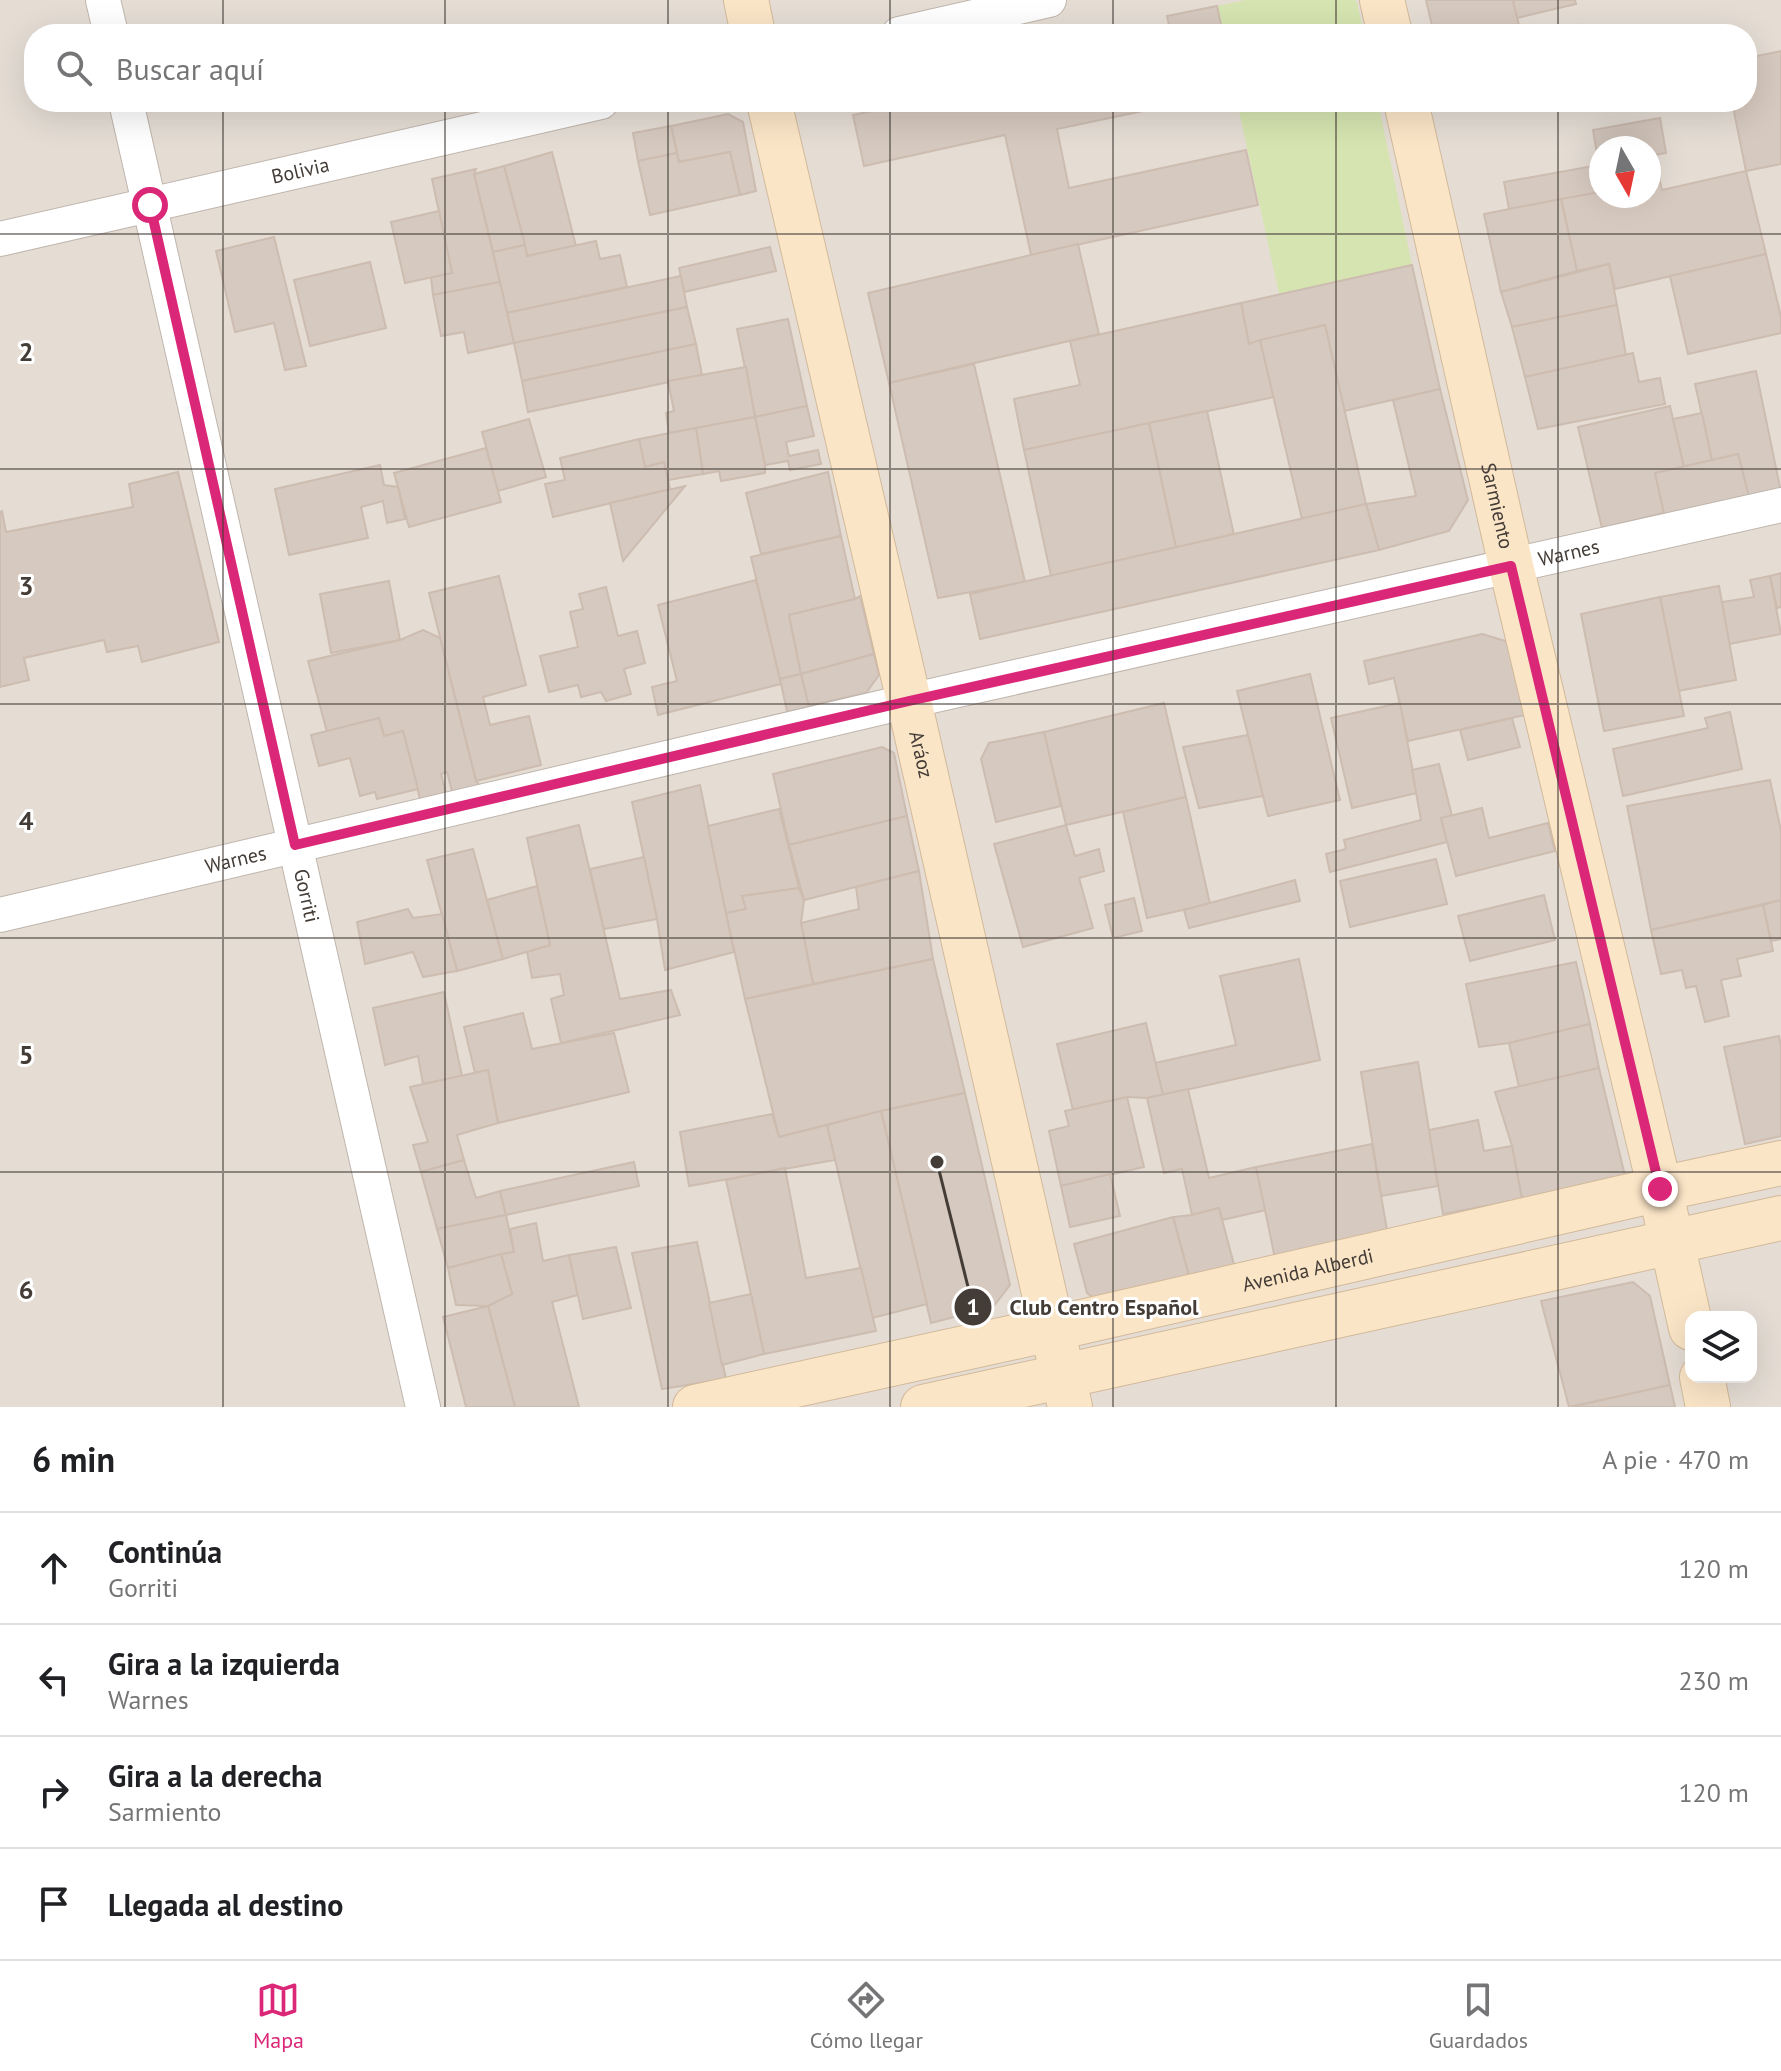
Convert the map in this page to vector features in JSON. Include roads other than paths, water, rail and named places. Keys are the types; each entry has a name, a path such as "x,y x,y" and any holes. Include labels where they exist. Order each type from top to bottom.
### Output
{"street":[{"path":"103,0 109,24"},
{"path":"746,0 751,24"},
{"path":"943,24 1049,0"},
{"path":"1382,0 1388,24"},
{"name":"Gorriti","path":"128,112 423,1407"},
{"name":"Bolivia","path":"0,239 557,112"},
{"name":"Aráoz","path":"771,112 1066,1392"},
{"name":"Sarmiento","path":"1408,112 1511,566 1687,1311"},
{"name":"Warnes","path":"0,915 909,701 1781,505"},
{"name":"Avenida Alberdi","path":"695,1407 1781,1163"},
{"path":"923,1407 1066,1392 1672,1242 1781,1218"},
{"path":"1703,1383 1708,1407"}],"place":[{"name":"Club Centro Español","path":"937,1162"}]}
